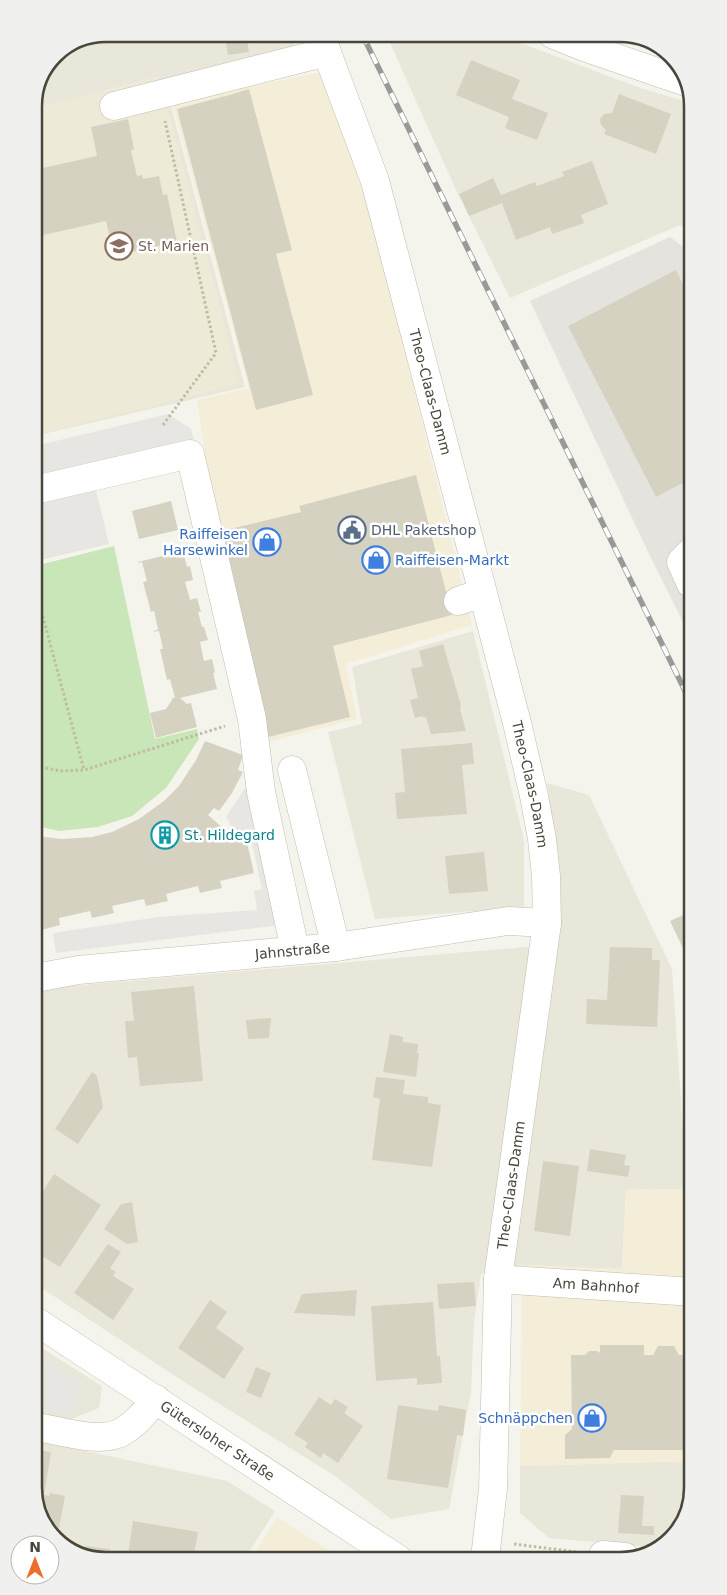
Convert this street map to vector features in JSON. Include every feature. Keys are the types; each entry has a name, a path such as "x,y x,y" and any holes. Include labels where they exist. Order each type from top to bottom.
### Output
{"street":[{"path":"114,106 159,95 324,43"},
{"name":"Theo-Claas-Damm","path":"324,43 375,181 470,597 534,796 546,876 547,923 498,1279 493,1489 487,1549"},
{"path":"574,43 678,79"},
{"path":"43,488 190,454 252,719 260,792 295,950"},
{"path":"292,770 336,946"},
{"name":"Jahnstraße","path":"43,977 78,970 336,946 508,921 547,923"},
{"name":"Am Bahnhof","path":"498,1279 684,1291"},
{"name":"Gütersloher Straße","path":"43,1326 387,1552"},
{"path":"43,1428 98,1437 121,1433 139,1419 156,1399"}],"path":[{"path":"159,95 216,352 163,425"},
{"path":"43,620 84,770"},
{"path":"43,767 60,771 84,770 205,731 252,719"},
{"path":"487,1549 534,1547 578,1552"}],"shaded area":[{"name":"St. Marien","path":"98,43 295,43 289,54 164,79 245,387 43,434 43,103 49,78 64,58 75,51"},
{"path":"390,43 521,43 643,89 683,100 684,229 680,225 510,298 456,190"},
{"path":"323,72 364,186 472,625 346,664 357,719 268,742 217,531 197,400 249,388 172,102"},
{"name":"St. Marien","path":"159,76 240,384 43,433 43,106"},
{"path":"670,237 684,248 684,624 650,556 530,301"},
{"path":"168,414 191,429 199,460 95,486 109,544 43,559 43,444"},
{"path":"473,631 524,840 524,907 375,919 328,732 362,724 352,667"},
{"path":"255,773 281,925 56,953 53,933 158,917 257,910 254,891 262,889 249,830 235,833 226,817"},
{"path":"547,783 589,795 672,969 684,1145 684,1189 626,1190 622,1269 522,1265 481,1274 474,1321 471,1392 449,1509 391,1519 335,1476 178,1378 43,1289 43,988 524,947 556,947 561,888"},
{"path":"684,1189 684,1461 520,1466 522,1265 622,1269 626,1190"},
{"path":"43,1349 102,1386 99,1408 69,1420 43,1415"},
{"path":"43,1359 83,1384 71,1415 43,1410"},
{"path":"43,1442 227,1481 275,1511 249,1552 103,1552 90,1550 82,1548 61,1534 46,1509 43,1497"},
{"path":"684,1461 684,1497 678,1517 671,1527 663,1537 646,1547 549,1538 520,1513 520,1466"},
{"path":"277,1517 332,1552 255,1552"}],"green space":[{"path":"114,546 155,739 197,729 199,739 166,788 132,816 98,827 59,831 43,828 43,564"}],"building":[{"path":"226,43 248,43 249,52 228,55"},
{"path":"471,60 520,80 512,99 548,113 537,140 505,128 509,117 456,95"},
{"path":"249,89 292,250 276,254 313,395 256,410 177,109 222,97 221,94 223,97"},
{"path":"619,94 671,114 656,154 604,134 606,130 601,125 600,119 604,114 612,113"},
{"path":"128,119 134,149 131,151 137,176 142,175 143,179 159,176 163,195 167,194 177,242 114,256 106,221 43,235 43,168 97,156 91,127"},
{"path":"592,161 608,204 581,215 584,223 552,234 550,227 516,240 502,203 469,216 459,194 493,178 501,195 535,182 537,186 564,176 562,172"},
{"path":"676,270 684,286 684,482 656,497 568,326"},
{"path":"416,475 452,615 333,646 350,717 268,737 218,532 301,512 299,506"},
{"path":"171,501 178,530 139,539 132,511"},
{"path":"183,551 187,567 190,566 193,580 185,582 190,600 197,598 201,612 198,612 208,640 200,642 204,661 212,659 217,689 180,698 187,704 191,703 197,727 156,738 150,713 166,709 172,698 175,698 170,679 167,680 160,649 163,649 159,631 153,632 158,629 154,611 151,612 143,582 147,581 142,562 138,562"},
{"path":"443,644 461,705 460,709 466,731 431,734 426,717 415,718 410,700 418,698 411,669 423,666 419,651"},
{"name":"St. Hildegard","path":"205,741 243,755 238,770 243,772 232,793 219,811 214,808 208,815 233,837 245,834 254,873 220,881 222,888 200,893 198,886 166,894 168,901 146,906 144,899 112,906 114,913 92,918 90,911 59,918 60,925 43,930 43,837 62,839 92,837 112,832 139,819 164,801 179,786 196,760"},
{"path":"472,743 474,764 462,765 467,814 397,819 395,793 405,792 401,749"},
{"path":"484,852 488,891 449,894 445,856"},
{"path":"684,915 684,950 670,921"},
{"path":"610,947 652,948 652,960 660,960 657,1027 586,1024 587,999 607,1000"},
{"path":"194,986 203,1081 140,1086 137,1057 128,1058 125,1021 134,1021 131,992"},
{"path":"271,1018 269,1038 248,1039 246,1020"},
{"path":"390,1034 403,1037 403,1042 418,1044 417,1053 419,1053 416,1077 383,1072"},
{"path":"92,1072 97,1076 103,1107 78,1144 55,1129"},
{"path":"376,1077 405,1080 403,1094 428,1097 428,1103 441,1105 432,1167 372,1160 380,1099 373,1097"},
{"path":"590,1149 626,1155 624,1165 630,1166 628,1177 587,1171"},
{"path":"543,1161 579,1166 570,1236 534,1231"},
{"path":"54,1174 101,1205 60,1267 43,1257 43,1191"},
{"path":"132,1202 138,1242 127,1244 104,1229 121,1204"},
{"path":"108,1244 121,1252 110,1268 116,1272 113,1276 134,1289 113,1320 74,1293"},
{"path":"474,1282 476,1306 439,1309 437,1284"},
{"path":"357,1290 355,1316 294,1313 302,1294"},
{"path":"210,1300 227,1312 216,1328 244,1348 224,1379 178,1348"},
{"path":"433,1302 437,1356 440,1356 442,1383 417,1385 417,1378 376,1381 371,1306"},
{"path":"600,1345 644,1345 644,1355 653,1355 658,1346 674,1346 679,1355 684,1355 684,1450 614,1450 610,1458 565,1459 565,1435 572,1429 571,1355 585,1355 589,1351 600,1353"},
{"path":"256,1367 271,1373 261,1398 246,1392"},
{"path":"319,1397 331,1405 335,1399 348,1407 344,1413 363,1426 338,1463 323,1453 321,1458 305,1447 308,1443 294,1434"},
{"path":"398,1405 438,1411 439,1405 466,1410 463,1436 457,1435 448,1488 387,1479"},
{"path":"43,1451 51,1452 44,1495 49,1496 50,1493 65,1496 59,1531 51,1520 43,1497"},
{"path":"621,1495 644,1496 642,1526 654,1526 654,1535 618,1533"},
{"path":"133,1521 198,1532 194,1552 128,1552"},
{"path":"86,1546 110,1549 110,1552 103,1552 86,1549"}],"railway":[{"path":"366,43 684,689"}],"place":[{"name":"St. Marien","path":"119,246"},
{"name":"DHL Paketshop","path":"352,530"},
{"name":"Raiffeisen Harsewinkel","path":"267,542"},
{"name":"Raiffeisen-Markt","path":"376,560"},
{"name":"St. Hildegard","path":"165,835"},
{"name":"Schnäppchen","path":"592,1418"}]}
